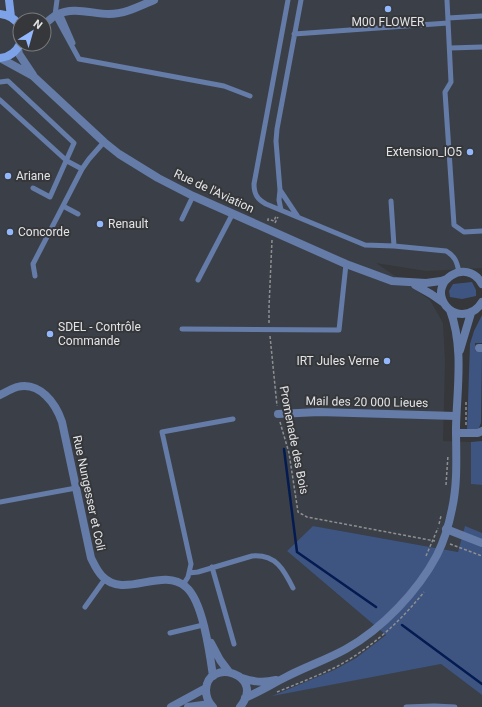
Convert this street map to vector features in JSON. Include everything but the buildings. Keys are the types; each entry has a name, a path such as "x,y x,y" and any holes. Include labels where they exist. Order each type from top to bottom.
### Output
{"main road":[{"path":"0,14 11,17 9,0"},
{"path":"0,58 9,56 13,52"}],"street":[{"path":"52,18 58,14 81,10 102,13 117,13 154,0"},
{"name":"Rue de l'Aviation","path":"19,52 33,76"},
{"name":"Rue de l'Aviation","path":"0,58 33,76 119,154 144,170 193,196 232,213 274,227 346,264 392,281 411,283 436,282 446,279 452,274 459,272"},
{"path":"459,272 468,272 479,276 482,284"},
{"path":"444,303 442,288 446,279"},
{"name":"Rue de l'Aviation","path":"411,283 432,294 444,303 450,310"},
{"path":"450,310 460,314 471,313 477,309 482,302"},
{"path":"245,698 322,661 364,637 387,618 424,577 438,553 446,529 454,494 458,354 456,327 450,310"},
{"path":"458,354 471,313"},
{"name":"Rue Nungesser et Coli","path":"0,395 18,387 27,386 45,394 59,411 91,558 96,568 105,579"},
{"name":"Mail des 20 000 Lieues","path":"278,414 319,412 456,416"},
{"path":"456,433 478,433 482,431"},
{"path":"446,529 482,543"},
{"path":"105,579 118,585 166,580 174,581 186,587 194,597 207,637 213,676 206,688 171,707"},
{"path":"207,637 220,660 229,672"},
{"path":"213,676 224,672 229,672 256,682 287,677"},
{"path":"240,707 245,698 246,690 246,685 242,678"},
{"path":"188,707 212,705 207,697 206,688"}],"lane":[{"path":"57,0 58,14 73,42 78,59 224,86 250,96"},
{"path":"288,0 254,191 259,200 365,245 446,251 456,260 459,272"},
{"path":"281,210 279,200 280,190 276,141 300,0"},
{"path":"447,0 451,82 445,92 454,225 464,232 482,231"},
{"path":"294,34 448,21 482,16"},
{"path":"450,48 482,47"},
{"path":"0,82 8,81 74,143 50,197 33,188"},
{"path":"0,100 67,161 82,169"},
{"path":"35,276 33,264 82,169 104,142"},
{"path":"280,190 298,217"},
{"path":"182,219 193,196"},
{"path":"391,201 394,246"},
{"path":"63,206 78,214"},
{"path":"198,280 232,213"},
{"path":"182,329 339,330 346,264"},
{"path":"183,585 188,577 191,564 162,432 233,419"},
{"path":"0,502 76,488"},
{"path":"189,573 198,572 252,556 261,555 270,558 283,568 293,588"},
{"path":"212,567 234,644"},
{"path":"85,607 105,579"},
{"path":"170,633 204,625"},
{"path":"406,707 455,707"}],"path":[{"name":"Promenade des Bois","path":"274,227 267,220 268,219 274,222 277,217 274,227 269,307 270,329 278,414 289,453 298,512 307,517 442,542"},
{"path":"446,488 447,457 449,450"},
{"path":"424,560 442,542 443,510"},
{"path":"442,542 482,556"}],"shaded area":[{"path":"0,0 482,0 482,268 426,271 376,263 430,300 443,323 445,361 443,441 471,442 471,484 482,485 482,533 465,527 458,552 313,526 287,551 386,635 356,658 334,670 274,695 441,664 482,695 482,707 0,707"},
{"path":"472,282 476,290 476,296 462,299 450,297 449,291 453,284"},
{"path":"482,315 482,343 475,343 475,351 482,352 481,423 478,430 467,431 470,344 474,331"},
{"path":"482,441 482,485 471,484 471,442"},
{"path":"313,526 458,552 465,526 482,533 482,695 441,664 272,696 334,670 356,658 386,635 287,551"}],"waterway":[{"path":"284,449 297,552 376,607"},
{"path":"402,625 482,684"}],"place":[{"name":"M00 FLOWER","path":"388,9"},
{"name":"Extension_IO5","path":"470,152"},
{"name":"Ariane","path":"8,176"},
{"name":"Renault","path":"100,224"},
{"name":"Concorde","path":"10,232"},
{"name":"SDEL - Contrôle Commande","path":"50,334"},
{"name":"IRT Jules Verne","path":"387,361"}]}
